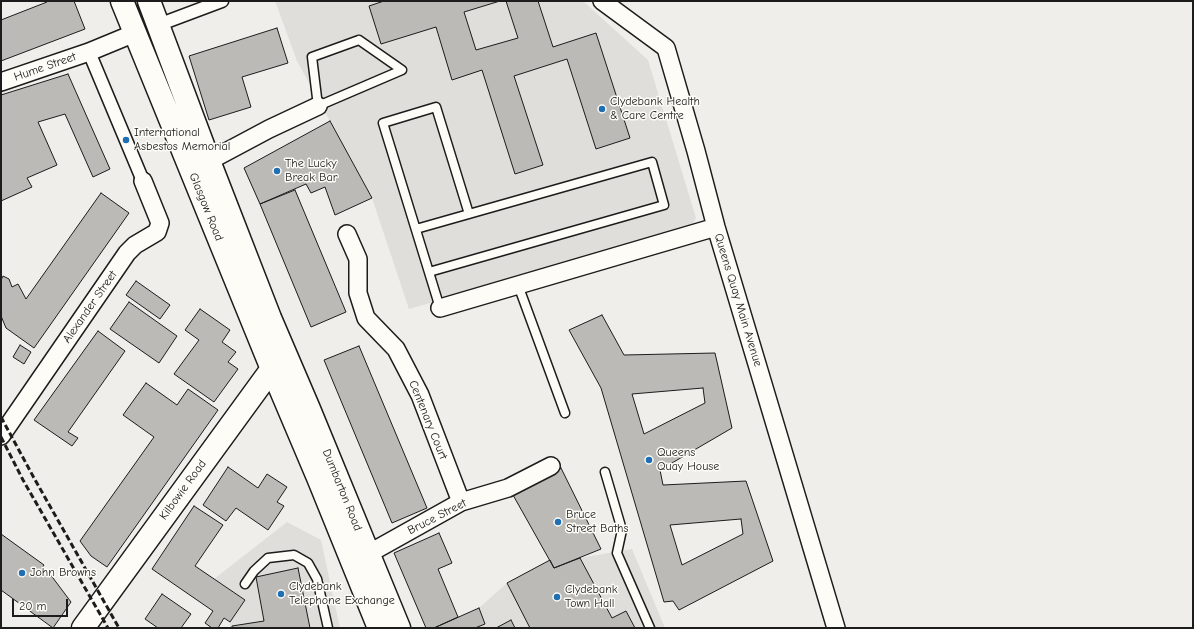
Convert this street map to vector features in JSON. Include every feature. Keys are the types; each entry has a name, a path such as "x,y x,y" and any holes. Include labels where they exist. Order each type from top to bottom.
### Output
{"main road":[{"name":"Glasgow Road","path":"122,1 278,360"},
{"name":"Glasgow Road","path":"149,1 209,161 278,360"},
{"path":"135,33 158,25"},
{"name":"Dumbarton Road","path":"278,360 368,554 399,628"},
{"name":"Dumbarton Road","path":"278,360 319,480 379,628"},
{"name":"Kilbowie Road","path":"83,628 278,360"}],"street":[{"path":"158,25 222,1"},
{"name":"Queens Quay Main Avenue","path":"602,1 666,48 716,227 836,628"},
{"name":"Hume Street","path":"1,82 89,52 135,33"},
{"path":"89,52 143,181"},
{"path":"209,161 269,129 318,106"},
{"name":"Alexander Street","path":"1,436 127,253 135,245 157,232 160,223 143,181"},
{"path":"440,308 716,227"},
{"name":"Centenary Court","path":"347,234 358,259 358,293 366,318 396,349 420,394 460,502"},
{"name":"Bruce Street","path":"368,554 460,502 508,488 551,466"}],"lane":[{"path":"359,40 402,70 318,106 312,57 359,40"},
{"path":"440,308 383,123 436,107 469,214"},
{"path":"416,229 652,162 664,205 429,272"},
{"path":"518,285 565,413"},
{"path":"605,472 622,530 617,553 650,628"},
{"path":"245,584 254,571 268,558 294,555 308,563 317,579 328,628"}],"shaded area":[{"path":"275,1 583,1 648,60 696,218 690,229 409,309 372,198 297,61"},
{"path":"287,522 321,540 340,628 230,628 230,622 245,600 214,579"},
{"path":"632,549 665,628 434,628 479,608 507,583 550,560 555,568 580,558"}],"building":[{"path":"47,1 74,1 85,29 1,61 1,20"},
{"name":"Clydebank Health & Care Centre","path":"384,1 500,1 464,12 476,50 518,38 506,1 538,1 553,47 596,33 630,138 596,149 567,59 514,76 543,165 515,174 482,70 452,80 436,27 381,44 369,6"},
{"path":"277,28 288,63 242,77 251,107 209,120 189,56"},
{"path":"68,74 110,169 93,177 65,114 38,122 57,165 27,178 32,187 1,201 1,95"},
{"path":"330,121 372,198 335,215 325,187 311,193 306,184 260,204 244,168"},
{"path":"295,190 346,312 311,327 260,204"},
{"path":"101,193 129,213 34,348 6,328 1,316 1,280 3,276 9,279 12,287 18,284 26,299"},
{"path":"136,281 170,305 160,319 126,295"},
{"path":"129,302 177,336 159,363 110,329"},
{"path":"200,309 230,330 222,342 236,352 228,362 238,369 214,402 174,374 199,340 185,330"},
{"name":"Queens Quay House","path":"602,315 624,355 715,353 732,428 660,470 663,485 746,481 773,561 679,610 673,601 664,602 601,388 569,330","holes":["703,388 705,403 644,434 632,394","741,519 743,534 682,565 670,525"]},
{"path":"98,331 125,351 68,432 78,438 72,446 34,420"},
{"path":"20,345 31,352 24,364 13,357"},
{"path":"359,346 427,508 392,523 324,360"},
{"path":"146,383 177,405 188,389 218,410 107,567 91,556 80,541 154,437 123,415"},
{"path":"228,467 258,488 267,474 287,487 277,502 284,506 268,530 236,508 226,521 203,505"},
{"name":"Bruce Street Baths","path":"561,468 601,549 554,568 513,495"},
{"path":"194,506 223,525 195,566 245,600 230,622 224,618 218,628 212,628 205,623 213,611 152,569"},
{"path":"439,533 452,563 438,569 458,617 434,628 426,628 394,553"},
{"path":"1,534 44,565 41,570 45,576 50,574 71,602 53,628 1,590"},
{"name":"Clydebank Town Hall","path":"580,558 612,618 626,611 635,628 530,628 507,583 550,560 554,568"},
{"name":"Clydebank Telephone Exchange","path":"298,568 310,628 232,628 232,626 264,621 256,577"},
{"path":"162,594 191,614 181,628 158,628 145,619"},
{"path":"479,608 485,624 475,628 434,628"},
{"path":"511,620 515,628 496,628"}],"railway":[{"path":"1,417 119,628"},
{"path":"1,437 23,480 108,628"}],"place":[{"name":"Clydebank Health & Care Centre","path":"602,109"},
{"name":"International Asbestos Memorial","path":"126,140"},
{"name":"The Lucky Break Bar","path":"277,171"},
{"name":"Queens Quay House","path":"649,460"},
{"name":"Bruce Street Baths","path":"558,522"},
{"name":"John Browns","path":"22,573"},
{"name":"Clydebank Telephone Exchange","path":"281,594"},
{"name":"Clydebank Town Hall","path":"557,597"}]}
